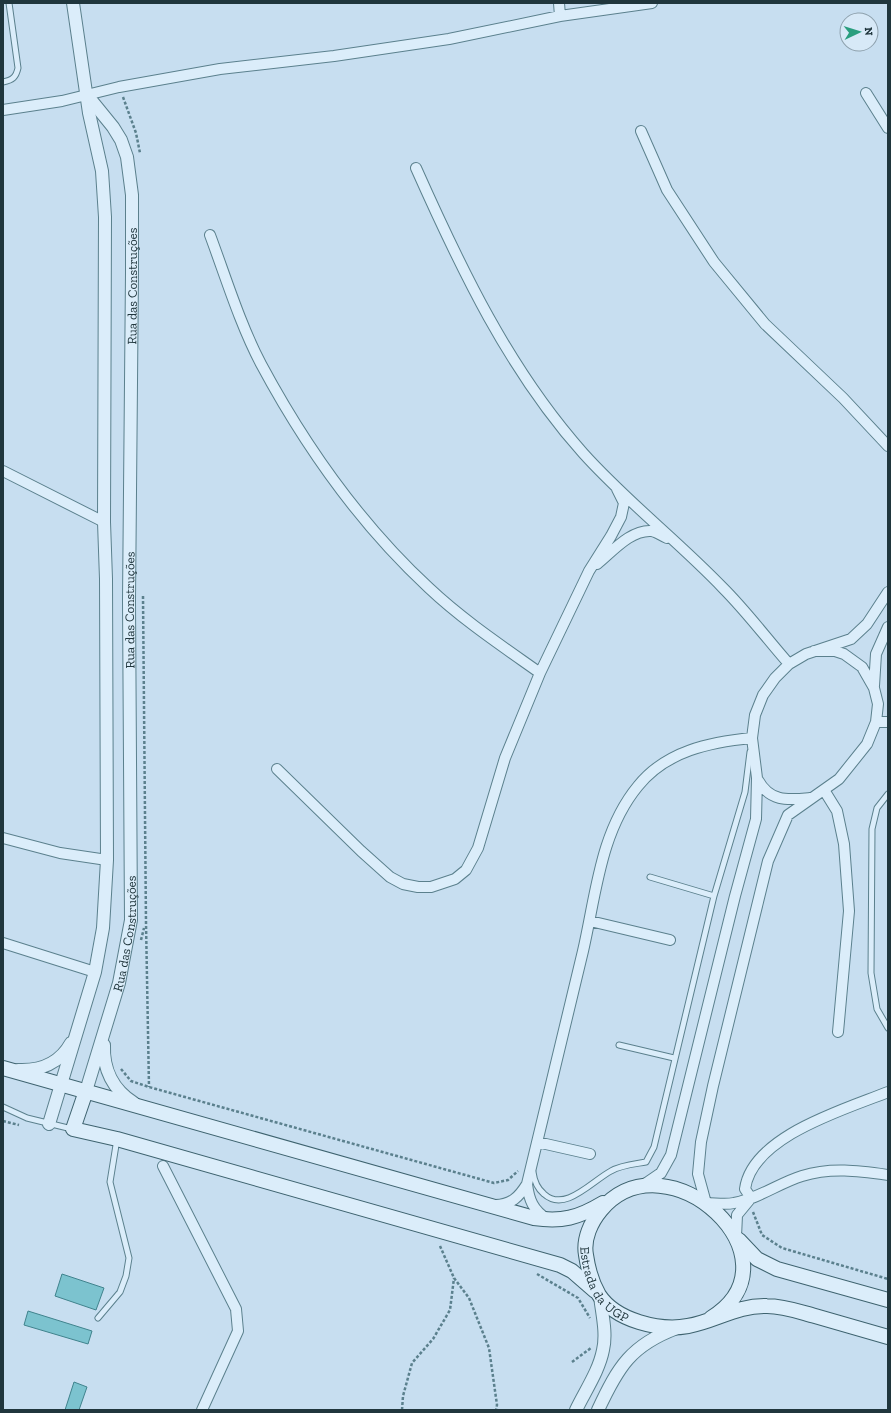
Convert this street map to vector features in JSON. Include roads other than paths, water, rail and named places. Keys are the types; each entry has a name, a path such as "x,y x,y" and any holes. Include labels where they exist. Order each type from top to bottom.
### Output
{"main road":[{"path":"6,1068 490,1206 548,1220 561,1220 576,1217 618,1195"},
{"name":"Rua das Construções","path":"73,1129 86,1091"},
{"path":"73,1129 117,1140 560,1265 582,1280 600,1296"},
{"name":"Estrada da UGP","path":"888,1300 787,1272 766,1264 749,1253 722,1216 706,1203 693,1195 661,1186 642,1186 618,1195 604,1207 594,1220 586,1244 587,1264 600,1296 616,1310 635,1321 657,1326 680,1327 700,1323 743,1308 768,1306 786,1308 888,1337"},
{"name":"Estrada da UGP","path":"711,1318 723,1310 738,1290 743,1268 742,1257 736,1237"}],"street":[{"path":"559,3 560,16"},
{"path":"3,110 220,69 449,39 560,16 652,3"},
{"name":"Rua das Construções","path":"49,1124 84,1014 95,972 103,928 107,860 106,587 104,522 104,217 102,171 89,113 72,6"},
{"path":"866,93 888,128"},
{"name":"Rua das Construções","path":"86,1091 119,983 131,920 129,601 132,195 127,158 121,140 113,126 87,95"},
{"path":"641,131 667,190 714,262 765,324 843,398 888,446"},
{"path":"416,168 454,252 482,307 512,358 582,452 617,489 677,542 724,588 789,664"},
{"path":"210,235 233,299 261,363 296,424 336,482 381,538 430,588 484,634 540,673"},
{"path":"3,471 104,522"},
{"path":"277,769 361,851 390,877 403,884 418,887 431,887 444,884 466,870 473,858 505,758 540,673 589,570 611,536 621,517 624,503 617,489"},
{"path":"589,570 627,540 640,532 653,531 677,542"},
{"path":"642,1186 661,1173 674,1147 735,896 756,819 757,778 752,738 755,715 763,695 774,678 789,664 806,654 851,639 867,624 888,592"},
{"path":"874,688 876,654 888,627"},
{"path":"814,651 836,651 853,659 862,667 874,688 878,704 876,722 867,744 839,779 788,815 768,861 713,1086 701,1142 698,1174 706,1203 733,1204 751,1198 802,1176 823,1171 842,1170 888,1175"},
{"path":"876,722 888,722"},
{"path":"548,1220 538,1213 531,1203 527,1184 590,920 605,849 612,828 638,785 662,764 691,749 722,741 752,738"},
{"path":"757,778 763,790 773,796 788,800 811,798"},
{"path":"824,790 838,811 844,844 849,911 838,1032"},
{"path":"3,838 60,852 107,860"},
{"path":"590,920 670,940"},
{"path":"3,943 95,972"},
{"path":"6,1068 34,1069 56,1060 68,1048 84,1014"},
{"path":"107,1026 104,1050 108,1074 113,1084 121,1094 142,1108"},
{"path":"751,1198 745,1189 752,1169 777,1144 794,1131 888,1092"},
{"path":"537,1142 590,1154"},
{"path":"163,1166 236,1308 239,1320 234,1345 202,1410"},
{"path":"490,1206 505,1206 515,1200 527,1184"},
{"path":"736,1237 737,1215 751,1198"},
{"path":"576,1410 596,1370 603,1350 604,1333 600,1296"},
{"path":"598,1410 610,1384 624,1362 640,1346 658,1335 680,1327"}],"lane":[{"path":"3,82 9,81 16,76 18,68 9,3"},
{"path":"532,1161 535,1182 542,1192 551,1199 561,1200 570,1198 612,1170 646,1162 654,1147 674,1058 714,896 745,792 752,738"},
{"path":"888,794 877,808 872,829 871,973 877,1009 888,1028"},
{"path":"650,877 714,896"},
{"path":"619,1045 674,1058"},
{"path":"3,1107 28,1118 73,1129"},
{"path":"98,1318 120,1292 126,1276 129,1258 110,1182 117,1140"}]}
